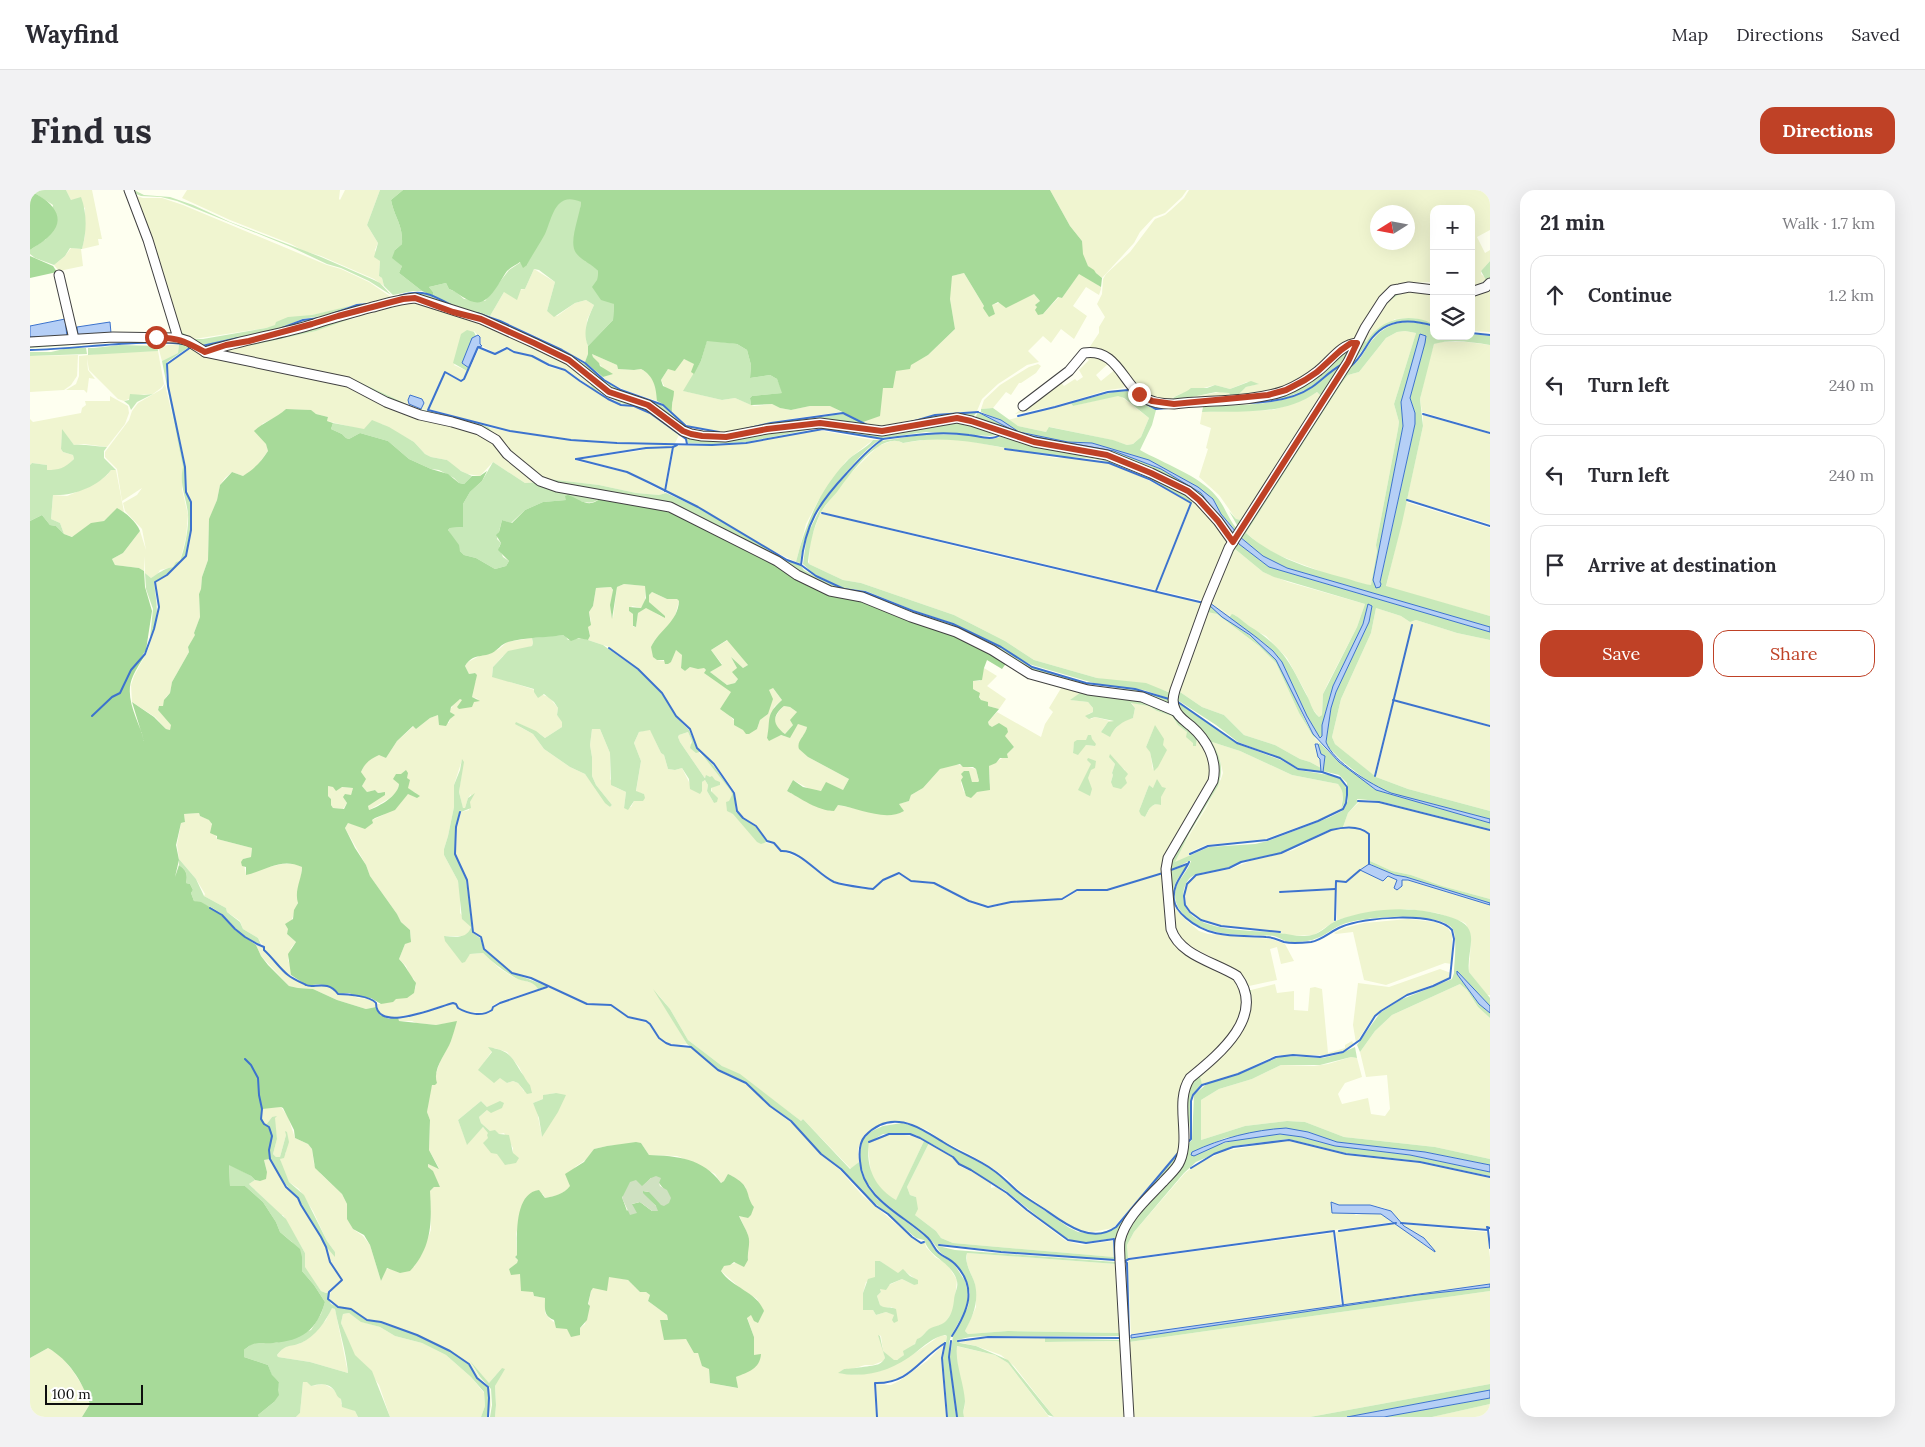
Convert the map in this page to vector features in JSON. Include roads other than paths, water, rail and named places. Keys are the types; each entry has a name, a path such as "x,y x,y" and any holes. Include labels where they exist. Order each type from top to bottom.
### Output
{"street":[{"path":"129,190 148,240 178,338"},
{"path":"59,275 74,339"},
{"path":"1475,291 1486,287 1490,283"},
{"path":"1129,1417 1120,1260 1120,1243 1123,1232 1128,1222 1144,1202 1180,1161 1183,1148 1183,1108 1187,1082 1218,1055 1235,1035 1242,1022 1246,994 1242,982 1237,976 1181,946 1174,938 1171,929 1166,869 1168,858 1213,781 1216,771 1213,757 1200,734 1180,718 1175,711 1173,702 1174,690 1207,601 1233,542 1348,362 1357,343 1383,300 1393,290 1409,287 1430,290"},
{"path":"205,352 403,299 415,298 453,312 481,319 569,360 609,392 648,405 683,431 691,434 726,437 767,429 820,423 882,431 957,418 1034,442 1107,455 1151,473 1188,491 1199,500 1218,521 1233,542"},
{"path":"30,342 113,337 178,338 188,341 205,352 348,382 386,402 420,415 478,430 496,440 507,454 540,481 557,487 670,507 777,561 797,575 830,591 862,596 912,617 956,632 992,650 1030,674 1088,690 1142,697 1175,711"},
{"path":"1023,406 1069,371 1084,353 1097,353 1118,365 1139,394 1146,399 1163,404 1174,404 1268,395 1286,390 1317,372 1351,343 1357,343"}],"water":[{"path":"65,319 67,337 30,337 30,326"},
{"path":"110,322 111,333 78,335 77,327"},
{"path":"1420,334 1426,336 1425,343 1410,398 1415,413 1415,424 1381,584 1380,587 1376,588 1373,580 1403,426 1401,402"},
{"path":"478,335 482,346 478,347 469,368 462,363 472,338"},
{"path":"410,395 422,399 424,403 421,409 409,404"},
{"path":"978,412 1001,420 1019,432 1068,442 1092,443 1149,460 1198,487 1213,499 1221,514 1236,532 1232,536 1201,493 1161,469 1114,451 1020,434"},
{"path":"1240,537 1263,556 1287,568 1490,627 1490,632 1269,567 1239,544 1237,540"},
{"path":"1210,603 1256,637 1273,651 1282,662 1307,716 1320,738 1333,686 1363,624 1368,604 1372,606 1369,622 1336,692 1331,708 1326,742 1330,750 1354,772 1391,793 1490,819 1490,823 1376,790 1339,762 1313,734 1276,660 1250,635 1222,617 1209,605"},
{"path":"1315,744 1318,744 1321,754 1325,756 1323,772 1321,772 1320,759"},
{"path":"1369,864 1395,875 1490,903 1490,905 1408,880 1402,880 1402,886 1397,890 1394,888 1397,880 1388,876 1383,881 1360,870"},
{"path":"1457,971 1490,1006 1490,1013 1479,1004 1457,974"},
{"path":"1286,1128 1308,1132 1337,1142 1425,1152 1490,1165 1490,1172 1410,1155 1335,1146 1302,1137 1280,1134 1225,1142 1194,1156 1191,1155 1192,1152 1226,1139 1250,1133"},
{"path":"1331,1202 1339,1205 1370,1205 1391,1211 1404,1226 1424,1238 1435,1252 1381,1214 1332,1213"},
{"path":"1490,1284 1490,1287 1417,1295 1131,1338 1131,1335"},
{"path":"1490,1390 1490,1398 1384,1417 1347,1417"}],"waterway":[{"path":"399,296 414,293 426,294 451,305"},
{"path":"332,314 357,305 368,304"},
{"path":"477,313 500,321 562,350 585,363 604,380 621,390 663,405 686,426 719,432"},
{"path":"282,328 303,320 320,318"},
{"path":"1351,366 1378,331 1385,327 1409,321 1430,325"},
{"path":"1475,333 1490,335"},
{"path":"202,346 238,338"},
{"path":"30,350 127,343 185,344"},
{"path":"92,716 112,697 120,693 131,670 145,654 159,607 155,582 167,575 186,556 191,530 191,502 186,492 185,467 168,386 167,364 191,347"},
{"path":"687,444 686,439 650,413 634,406 621,405 608,399 565,370 507,348 495,354 478,347 464,379 461,381 445,372 428,410 510,431 571,440 617,443 712,445 746,443 823,429 883,439"},
{"path":"1243,403 1270,401 1296,395 1312,387 1341,365"},
{"path":"1018,416 1108,392 1128,390 1137,398"},
{"path":"1143,402 1156,409 1169,408"},
{"path":"911,422 935,415 978,412"},
{"path":"741,430 771,423 843,413 867,425"},
{"path":"1423,414 1490,433"},
{"path":"1000,435 989,438 937,433 883,439 859,460 821,505 810,526 801,565 816,576 844,589 865,592 953,624 1001,647 1032,667 1086,683 1135,689 1169,699"},
{"path":"576,459 677,445"},
{"path":"665,491 673,447"},
{"path":"1005,449 1109,463 1149,479 1191,503 1156,591"},
{"path":"576,459 627,472 698,507 787,560 801,565"},
{"path":"1407,500 1490,526"},
{"path":"822,513 1204,603"},
{"path":"1375,776 1412,625"},
{"path":"609,648 638,669 662,693 676,716 690,729 697,748 714,764 734,793 737,811 743,818 756,826 767,841 774,843 781,851 795,854 834,882 873,889 883,880 899,873 911,881 934,883 969,901 988,907 1011,902 1062,899 1077,890 1107,890 1163,873"},
{"path":"1393,700 1490,726"},
{"path":"1178,702 1237,743 1280,758 1298,769 1322,772 1340,778 1347,787 1346,803 1343,809 1318,821 1267,840 1208,846 1190,854"},
{"path":"1358,801 1379,802 1490,830"},
{"path":"460,812 456,827 455,854 467,880 473,932 481,937 484,949 512,973 531,978 587,1004 611,1005 628,1017 646,1021 659,1038 666,1043 691,1047 718,1070 746,1083 770,1106 791,1121 821,1154 841,1169 876,1206 888,1214 912,1237 921,1243 924,1242"},
{"path":"1280,932 1221,926 1201,920 1190,912 1185,905 1184,896 1187,884 1196,875 1281,853 1331,830 1341,828 1361,829 1369,834 1369,864"},
{"path":"1187,1143 1191,1139 1191,1101 1193,1095 1202,1085 1238,1074 1276,1057 1293,1055 1320,1057 1343,1052 1360,1040 1375,1016 1381,1011 1407,995 1450,978 1454,939 1452,930 1443,924 1415,918 1382,919 1352,923 1315,941 1304,943 1284,942 1269,937 1234,936 1214,933 1195,925 1175,905 1175,889 1189,862"},
{"path":"1171,870 1187,864"},
{"path":"1335,920 1336,881 1346,882 1360,870"},
{"path":"1280,892 1335,889"},
{"path":"210,908 222,915 245,937 264,947 264,950 282,970 292,978 309,986 321,985 330,987 338,994 369,999 376,1003 379,1012 386,1017 408,1016 453,1003 466,1012 484,1013 492,1010 493,1007 500,1003 547,987"},
{"path":"245,1059 251,1065 258,1078 262,1109 261,1119 269,1127 272,1136 269,1150 270,1159 286,1187 298,1198 321,1237 330,1262 342,1280 329,1292 328,1299 338,1307 351,1309 367,1320 381,1322 417,1335 450,1351 469,1364 477,1378 488,1387 488,1417"},
{"path":"952,1336 966,1309 968,1300 966,1282 955,1264 937,1251 930,1240 886,1205 868,1186 860,1161 860,1148 865,1136 885,1123 895,1122 915,1126 987,1166 1022,1195 1069,1226 1088,1233 1097,1234 1107,1232 1116,1227 1178,1153"},
{"path":"869,1142 889,1134 910,1134 920,1138 953,1157 959,1164 1007,1193 1068,1240 1086,1243 1114,1239 1115,1260 1001,1252 939,1245"},
{"path":"1191,1168 1214,1154 1233,1147 1289,1140 1346,1154 1420,1162 1490,1177"},
{"path":"1339,1231 1396,1223"},
{"path":"1401,1223 1488,1230 1490,1248"},
{"path":"1488,1230 1487,1227 1490,1228"},
{"path":"1129,1338 1127,1263 1125,1261 1129,1259 1334,1231 1343,1305"},
{"path":"958,1341 988,1337 1120,1338"},
{"path":"951,1341 949,1357 957,1417"},
{"path":"945,1343 942,1358 947,1417"},
{"path":"877,1417 875,1383 887,1382 906,1375 945,1343"}]}
